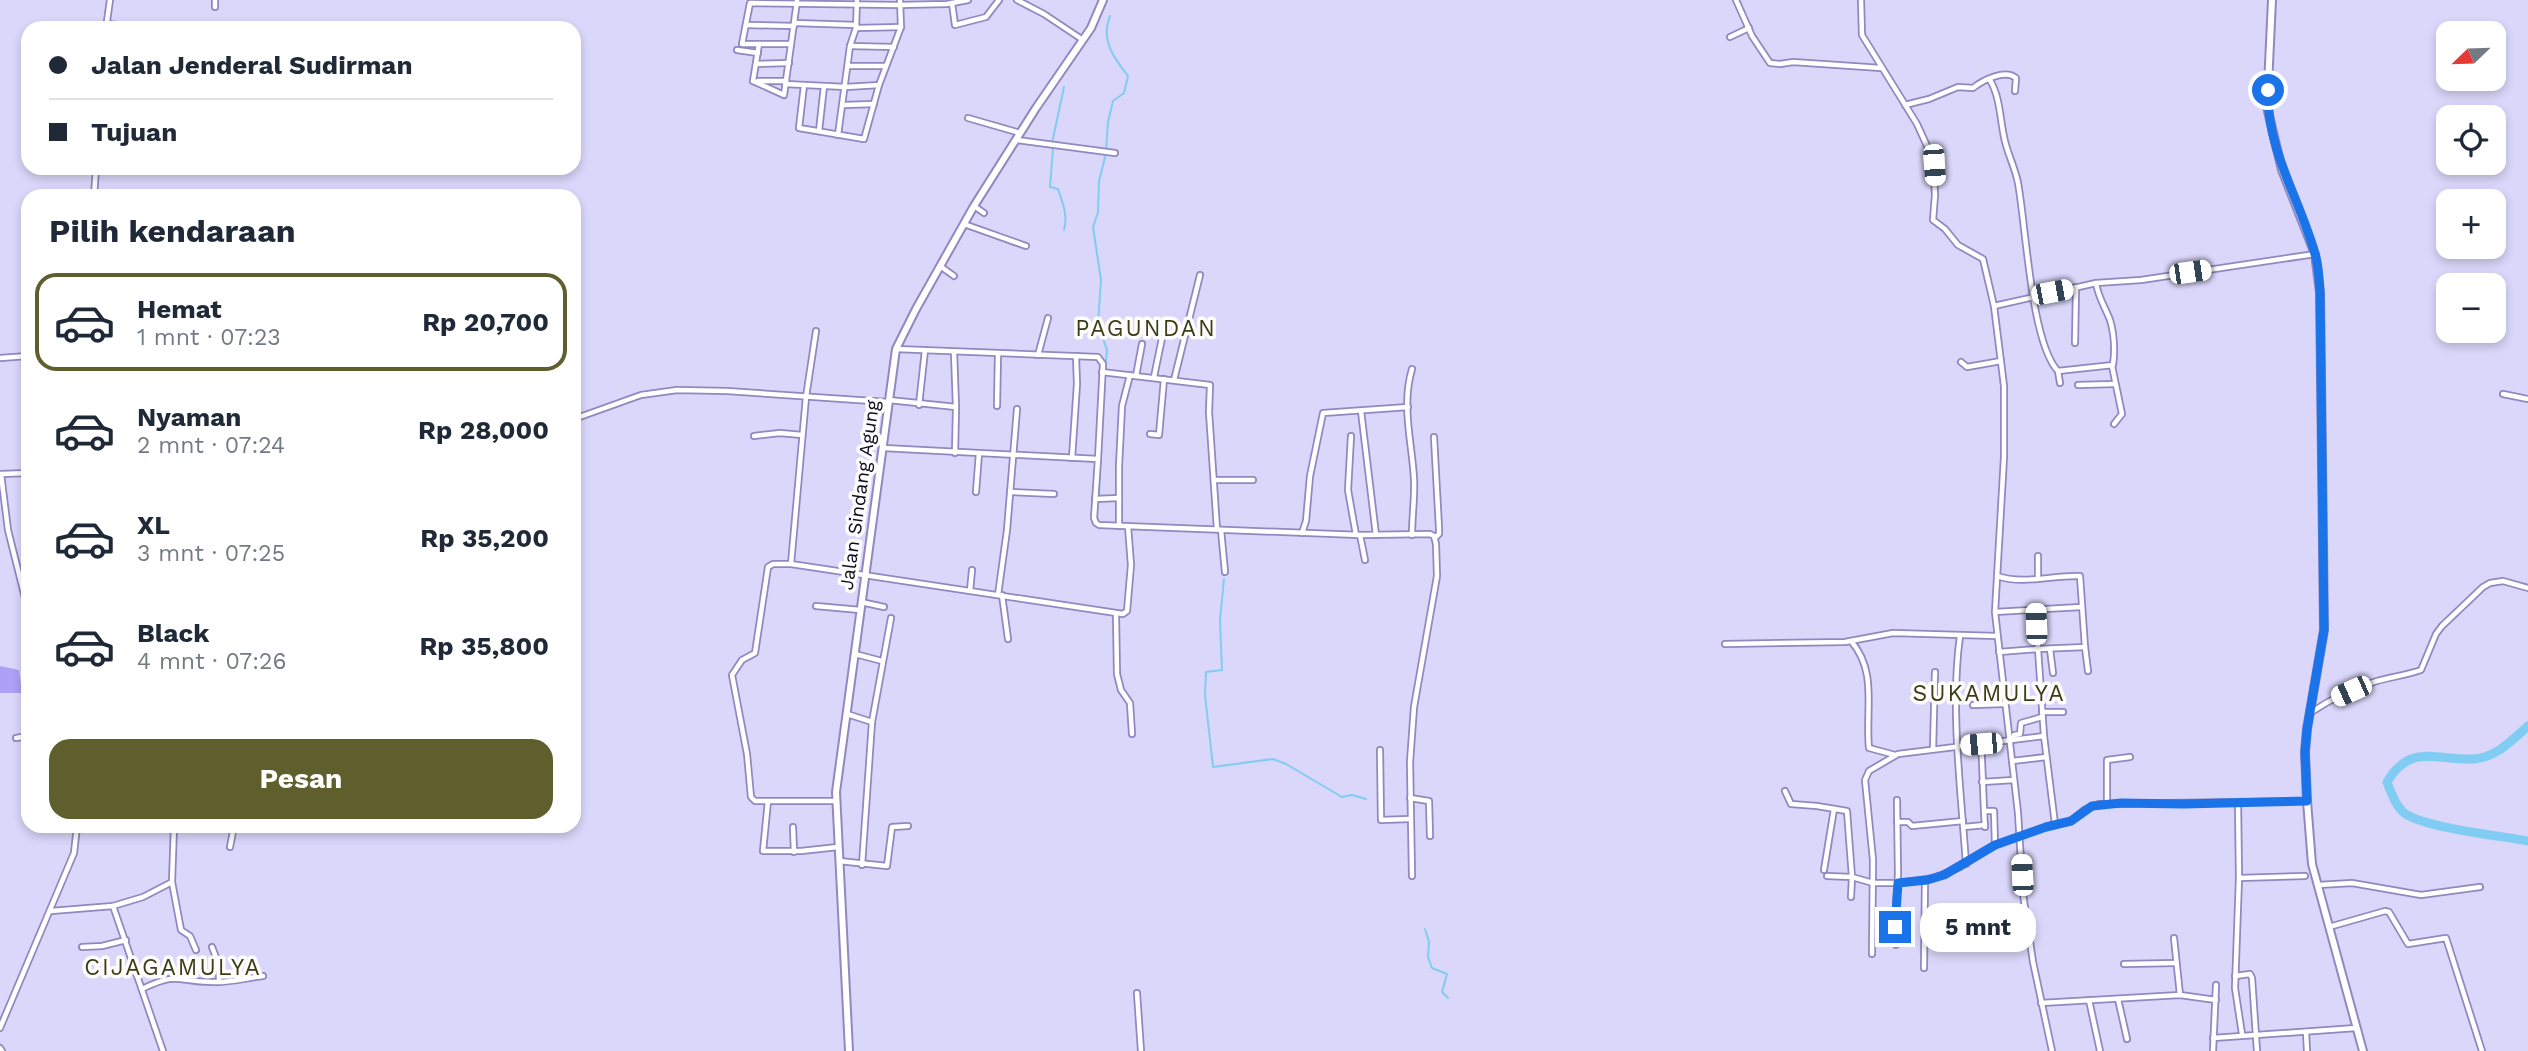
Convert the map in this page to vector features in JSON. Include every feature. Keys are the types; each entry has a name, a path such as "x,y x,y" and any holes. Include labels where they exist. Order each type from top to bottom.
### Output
{"main road":[{"name":"Jalan Sindang Agung","path":"849,1051 836,801 896,349 974,205 1083,40 1103,0"},
{"path":"2272,0 2267,107 2282,170 2315,254 2321,312 2325,577 2323,642 2309,713 2305,752 2310,845 2317,885 2363,1051"}],"street":[{"path":"107,21 110,0"},
{"path":"215,0 215,7"},
{"path":"792,44 742,44 750,3 968,0"},
{"path":"948,2 955,25 986,17 999,0"},
{"path":"1017,0 1083,40"},
{"path":"1736,0 1763,56 1770,63 1881,68"},
{"path":"1861,0 1862,35 1917,124 1933,159 1936,195 1933,220 1945,229 1958,245 1984,261 1994,306 2004,386 2004,457 1995,612 2004,704 2011,740 2023,894 2052,1051"},
{"path":"753,81 784,95 797,1"},
{"path":"838,135 850,46 856,26 857,2"},
{"path":"804,85 799,128 864,139 879,85 901,27 900,2"},
{"path":"746,25 901,27"},
{"path":"1730,37 1749,28"},
{"path":"753,81 759,44"},
{"path":"850,46 894,47"},
{"path":"737,50 758,53"},
{"path":"756,64 789,63"},
{"path":"848,66 886,66"},
{"path":"1905,105 1956,88 1973,88 1998,75 2015,76 2015,91"},
{"path":"1990,80 1996,93 2004,139 2018,181 2035,309 2043,341 2058,371 2060,383"},
{"path":"753,81 846,87 879,85"},
{"path":"819,131 824,86"},
{"path":"843,105 874,104"},
{"path":"968,118 1018,136 1115,153"},
{"path":"974,205 984,213"},
{"path":"964,224 1026,246"},
{"path":"1994,306 2096,283 2141,280 2315,254"},
{"path":"939,266 954,276"},
{"path":"1174,380 1200,275"},
{"path":"2096,283 2099,299 2110,321 2114,351 2112,366 2122,414 2114,424"},
{"path":"2076,287 2076,342"},
{"path":"1038,355 1048,318"},
{"path":"791,564 806,397 816,331"},
{"path":"1154,377 1162,338"},
{"path":"1119,526 1122,406 1142,344"},
{"path":"896,349 1098,357 1102,362 1102,372 1096,523 1358,535 1430,534 1435,538"},
{"path":"919,405 925,350"},
{"path":"954,352 955,453"},
{"path":"998,354 998,406"},
{"path":"0,358 21,356"},
{"path":"1072,458 1076,356"},
{"path":"1961,362 1967,367 2001,360"},
{"path":"2058,371 2112,366"},
{"path":"1412,369 1406,391 1414,485 1412,534"},
{"path":"1102,372 1210,385 1209,412 1225,572"},
{"path":"1150,434 1159,435 1164,379"},
{"path":"2078,385 2115,384"},
{"path":"581,416 641,395 681,390 956,407"},
{"path":"2503,394 2528,398"},
{"path":"1302,533 1322,415 1326,412 1408,407"},
{"path":"1008,639 1000,595 1017,409"},
{"path":"1361,411 1376,535"},
{"path":"754,436 780,433 802,435"},
{"path":"1351,436 1348,490 1365,560"},
{"path":"1412,876 1409,798 1414,706 1437,576 1435,538 1439,534 1439,528 1434,437"},
{"path":"882,448 1097,459"},
{"path":"976,492 979,453"},
{"path":"21,473 1,474 8,530 21,582"},
{"path":"1215,480 1253,480"},
{"path":"1010,492 1054,494"},
{"path":"1096,499 1119,498"},
{"path":"836,801 755,801 751,797 749,764 732,675 742,660 754,655 768,566 791,564 1124,614 1127,611 1131,565 1128,526"},
{"path":"2038,556 2038,579"},
{"path":"970,591 972,570"},
{"path":"1997,576 2010,579 2080,576 2088,671"},
{"path":"2309,713 2328,701 2368,684 2421,670 2442,626 2486,585 2503,581 2528,588"},
{"path":"861,602 884,607"},
{"path":"816,606 860,610"},
{"path":"1995,612 2081,607"},
{"path":"2035,610 2042,715 2055,824"},
{"path":"1116,614 1117,674 1121,690 1130,703 1132,734"},
{"path":"862,865 872,722 891,618"},
{"path":"1726,645 1851,642 1893,633 1997,636"},
{"path":"1960,636 1957,685 1958,746 1966,863"},
{"path":"1851,642 1861,654 1867,669 1869,748 1896,755"},
{"path":"1999,652 2085,647"},
{"path":"2050,649 2053,673"},
{"path":"854,654 882,660"},
{"path":"1933,749 1935,672"},
{"path":"1973,705 2004,704"},
{"path":"2011,740 2020,734 2021,723 2042,715 2063,712"},
{"path":"846,714 872,722"},
{"path":"1872,954 1873,860 1866,776 1896,755 2044,736"},
{"path":"16,738 21,737"},
{"path":"1897,822 1908,822 1912,826 1985,826 1981,744"},
{"path":"1380,750 1381,820 1409,819"},
{"path":"2012,761 2046,757"},
{"path":"2108,804 2107,760 2130,757"},
{"path":"1982,782 2014,780"},
{"path":"1785,791 1791,804 1843,809 1848,814 1852,897"},
{"path":"1409,798 1429,801 1430,836"},
{"path":"1896,945 1897,800"},
{"path":"768,801 763,851 794,852 838,847"},
{"path":"1827,876 1852,877 1873,883 1898,883 1944,875 1995,845 2074,819 2092,806 2307,801"},
{"path":"2238,802 2238,942 2235,976 2242,1034"},
{"path":"1824,870 1834,808"},
{"path":"1984,811 1994,811 1995,845"},
{"path":"838,861 887,866 892,827 908,826"},
{"path":"793,827 794,852"},
{"path":"0,1028 74,853 76,833"},
{"path":"174,833 172,882 181,930 190,936 196,950"},
{"path":"230,847 233,833"},
{"path":"2239,878 2305,876"},
{"path":"1924,968 1925,880"},
{"path":"51,911 113,906 143,897 172,882"},
{"path":"2317,885 2352,883 2421,895 2480,887"},
{"path":"113,906 163,1051"},
{"path":"2328,927 2385,911 2389,912 2408,944 2446,938 2482,1051"},
{"path":"2174,938 2180,995"},
{"path":"82,947 102,946 126,940"},
{"path":"212,947 219,965 219,982"},
{"path":"2124,964 2176,963"},
{"path":"2235,976 2250,974 2252,978 2257,1051"},
{"path":"142,989 177,977 219,982 262,976"},
{"path":"2213,1051 2216,985"},
{"path":"1137,993 1141,1051"},
{"path":"2041,1003 2180,995 2216,1000"},
{"path":"2118,998 2127,1039"},
{"path":"2089,1000 2100,1051"},
{"path":"2256,1034 2356,1028"},
{"path":"2213,1038 2356,1028"},
{"path":"2306,1032 2307,1051"}],"shaded area":[{"path":"0,666 19,670 21,693 0,693"}],"waterway":[{"path":"1106,150 1113,101 1124,93 1128,76 1110,48 1107,33 1110,16"},
{"path":"1052,143 1064,87"},
{"path":"1053,148 1050,187 1058,189 1062,200 1064,230"},
{"path":"1105,157 1099,181 1098,212 1093,227 1101,280 1098,324 1107,350 1105,370"},
{"path":"1099,497 1101,433"},
{"path":"1224,579 1220,620 1222,670 1206,672 1205,695 1213,767 1273,759 1342,797 1352,795 1366,799"},
{"path":"2528,726 2504,747 2490,755 2474,759 2426,756 2415,758 2396,770 2387,782 2397,804 2410,817 2441,826 2528,841"},
{"path":"1425,929 1432,968 1447,974 1442,992 1448,998"}],"district":[{"name":"PAGUNDAN","path":"1146,328"},
{"name":"SUKAMULYA","path":"1989,693"},
{"name":"CIJAGAMULYA","path":"173,967"}],"route":[{"path":"1895,927 1898,883 1944,875 1995,845 2071,821 2092,806 2121,803 2307,801 2307,729 2324,630 2320,292 2315,254 2282,170 2275,143 2267,107 2268,90"}]}
